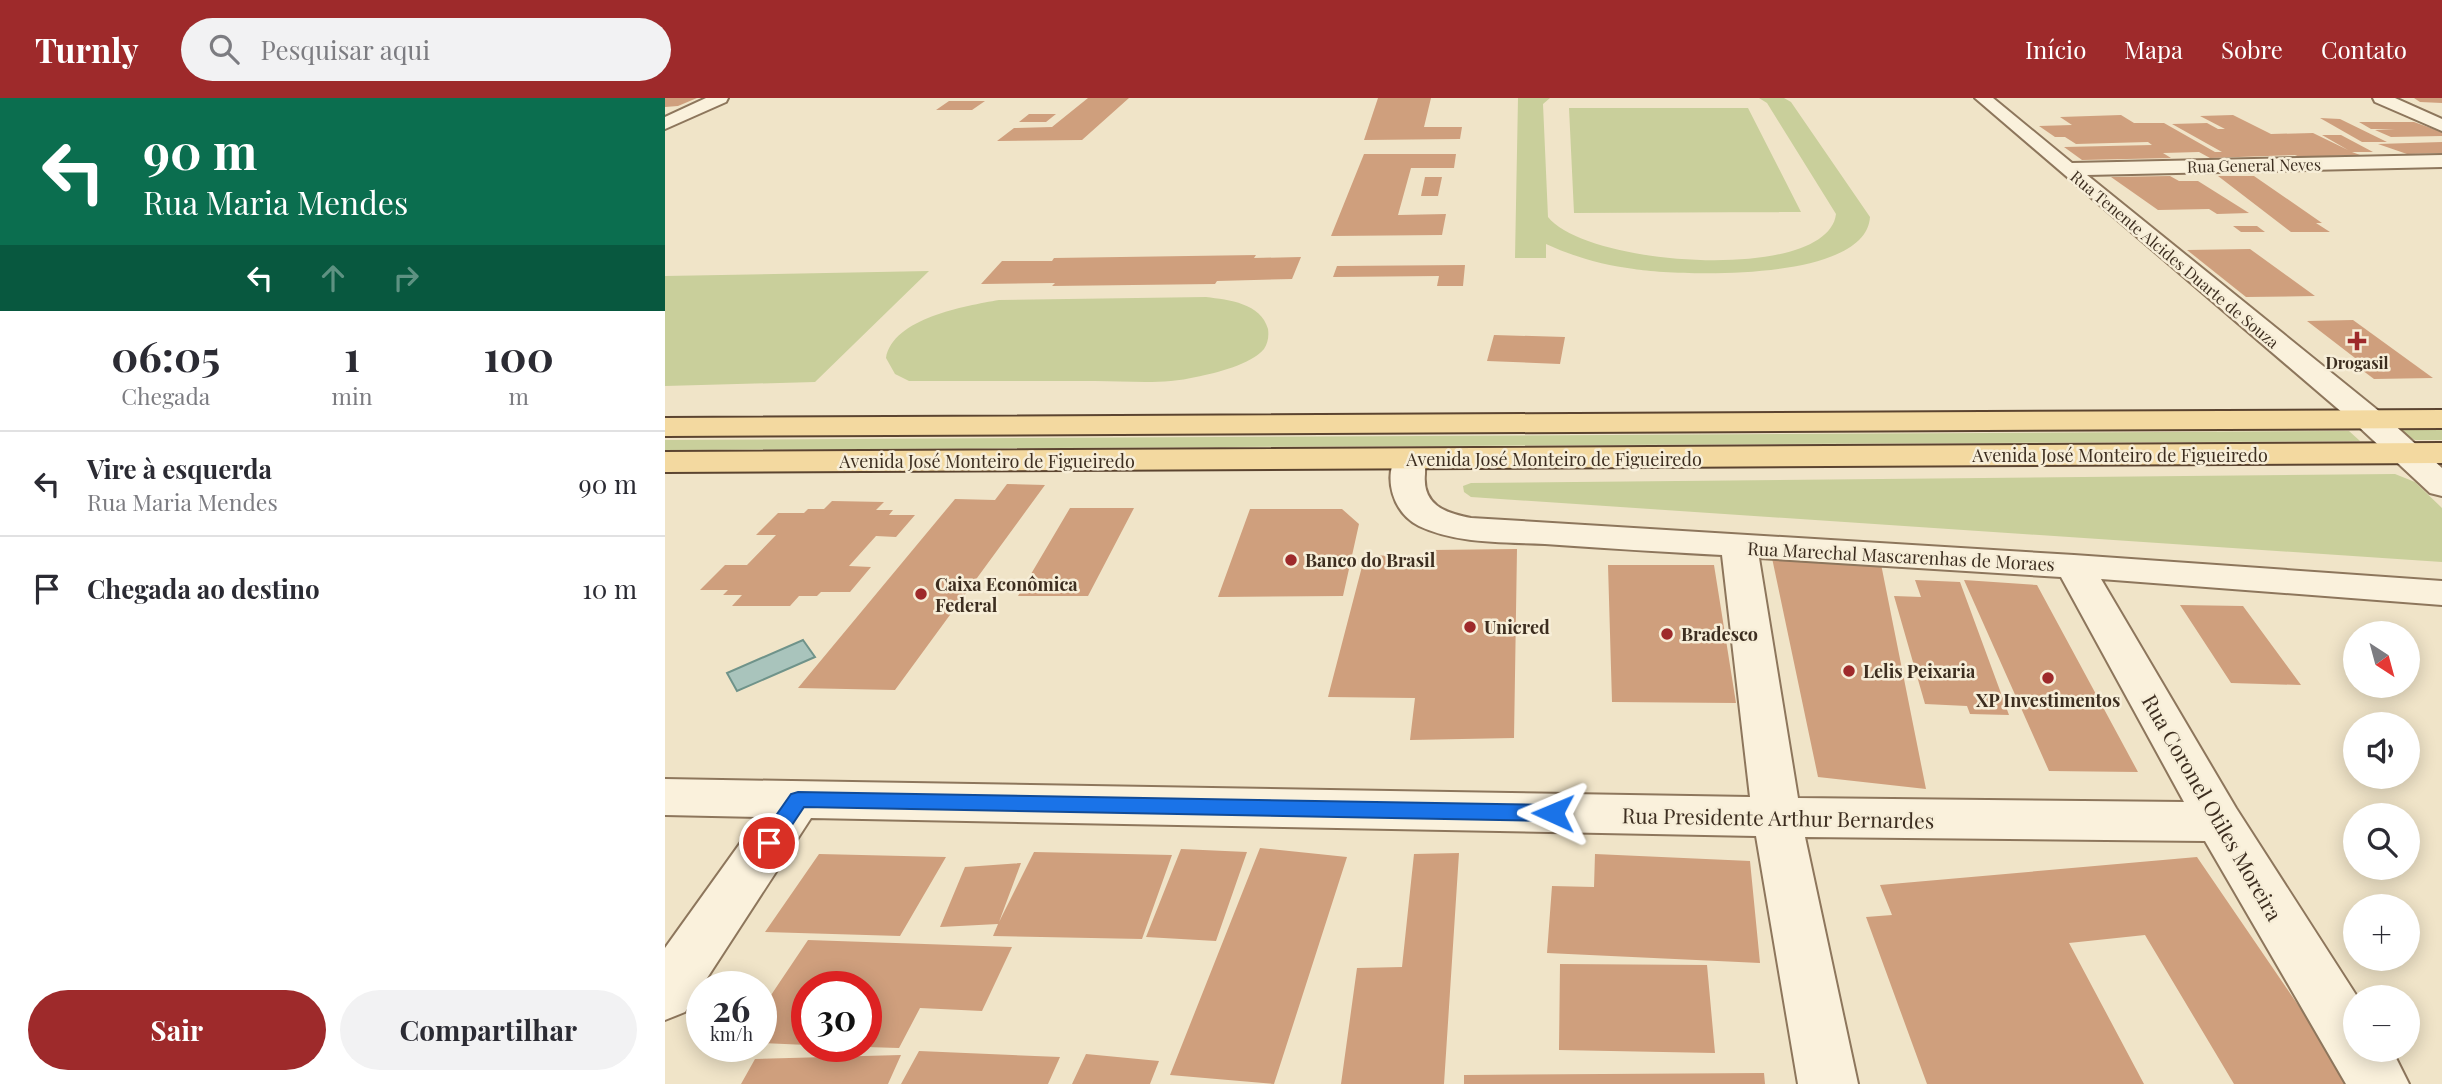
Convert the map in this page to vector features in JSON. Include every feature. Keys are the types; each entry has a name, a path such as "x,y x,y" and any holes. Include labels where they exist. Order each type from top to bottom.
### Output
{"main road":[{"name":"Avenida José Monteiro de Figueiredo","path":"665,427 2442,419"},
{"name":"Avenida José Monteiro de Figueiredo","path":"665,462 2442,453"}],"street":[{"path":"665,124 720,98"},
{"name":"Rua Tenente Alcides Duarte de Souza","path":"1983,98 2369,419 2442,486"},
{"path":"2381,98 2442,126"},
{"name":"Rua General Neves","path":"2067,169 2442,161"},
{"name":"Rua Marechal Mascarenhas de Moraes","path":"1410,460 1405,480 1406,492 1417,509 1448,525 1471,529 2074,566 2442,593"},
{"path":"1739,547 1777,817 1828,1084"},
{"name":"Rua Coronel Otiles Moreira","path":"2074,566 2219,822 2343,1025"},
{"name":"Rua Presidente Arthur Bernardes","path":"665,797 1777,817 2219,822"},
{"path":"665,994 798,799"},
{"path":"2366,1062 2379,1084"}],"green space":[{"path":"1518,98 1550,98 1543,104 1548,217 1572,234 1609,247 1655,256 1704,260 1752,258 1793,251 1823,236 1836,214 1767,103 1759,98 1784,98 1791,102 1870,217 1861,238 1838,254 1805,264 1767,270 1689,273 1634,269 1589,260 1546,244 1546,258 1515,258"},
{"path":"1569,108 1748,108 1801,212 1574,213"},
{"path":"929,271 815,382 665,386 665,276"},
{"path":"1206,297 1243,304 1259,313 1268,329 1268,339 1258,355 1223,371 1158,382 909,381 895,374 886,358 891,344 916,324 950,310 999,300"},
{"path":"2442,428 2442,440 2415,440 2392,429"},
{"path":"2349,431 2360,441 665,450 665,440"},
{"path":"2395,474 2415,482 2442,508 2442,562 1471,497 1464,492 1463,486 1471,483"}],"water":[{"path":"803,640 815,657 737,691 727,673"}],"building":[{"path":"665,98 697,98 678,106 665,107"},
{"path":"1088,98 1129,98 1082,140 997,141 1014,128 1052,127"},
{"path":"1378,98 1431,98 1424,127 1462,127 1460,139 1364,140"},
{"path":"2414,98 2442,98 2442,103 2420,102"},
{"path":"949,101 985,101 972,110 936,110"},
{"path":"1029,114 1056,114 1046,122 1019,122"},
{"path":"2121,115 2134,123 2164,123 2215,152 2222,152 2172,124 2207,123 2218,129 2225,129 2200,116 2233,115 2271,134 2313,133 2348,150 2322,135 2341,135 2373,152 2352,152 2360,155 2210,158 2199,152 2163,153 2171,158 2082,160 2064,147 2152,145 2148,142 2076,144 2065,137 2055,137 2039,126 2072,125 2060,117"},
{"path":"2320,118 2340,119 2387,142 2362,142"},
{"path":"2359,122 2414,122 2442,132 2442,136 2391,137 2375,130 2395,129 2371,129"},
{"path":"2442,142 2442,153 2407,154 2378,144"},
{"path":"1364,154 1456,154 1454,168 1411,168 1398,215 1446,214 1442,235 1331,236"},
{"path":"2170,176 2179,181 2198,181 2249,213 2217,214 2209,209 2158,210 2111,177"},
{"path":"2218,176 2254,176 2322,223 2316,223 2330,232 2291,232"},
{"path":"1425,177 1442,177 1438,196 1421,196"},
{"path":"2233,226 2257,226 2265,232 2241,232"},
{"path":"2250,249 2315,296 2246,297 2187,250"},
{"path":"1256,255 1254,258 1301,257 1292,279 1217,281 1215,284 981,284 1002,261"},
{"path":"1465,265 1463,286 1437,286 1439,276 1333,277 1337,266"},
{"name":"Drogasil","path":"2353,320 2433,378 2374,379 2350,361 2359,361 2307,321"},
{"path":"1494,335 1565,337 1560,364 1487,361"},
{"name":"Caixa Econômica Federal","path":"1007,484 1045,485 895,690 798,688 955,499 995,500"},
{"path":"832,501 884,502 876,510 893,510 889,515 915,515 896,537 876,536 849,566 871,567 850,592 821,592 817,596 799,596 790,606 732,606 742,595 723,595 728,590 700,590 725,565 747,565 776,535 756,535 778,513 804,513 808,509 824,509"},
{"path":"1070,508 1134,508 1088,596 1018,596"},
{"name":"Banco do Brasil","path":"1250,509 1342,509 1359,524 1343,596 1218,597"},
{"name":"Unicred","path":"1517,549 1514,738 1410,740 1415,698 1328,697 1365,555 1432,557 1432,550"},
{"name":"Lelis Peixaria","path":"1772,558 1881,564 1926,789 1818,777"},
{"name":"Bradesco","path":"1608,565 1714,565 1736,703 1612,702"},
{"path":"1915,580 1960,582 2009,715 1970,714 1967,706 1925,704 1894,596 1921,597"},
{"name":"XP Investimentos","path":"1964,580 2037,585 2138,772 2049,771"},
{"path":"2180,605 2243,606 2301,685 2231,683"},
{"path":"1260,848 1347,857 1274,1084 1170,1075"},
{"path":"1181,849 1247,852 1216,941 1146,937"},
{"path":"1034,852 1172,855 1142,939 993,936 998,924 940,927 965,867 1021,863 999,922"},
{"path":"1459,853 1444,1084 1341,1084 1357,968 1402,967 1414,854"},
{"path":"819,854 946,857 900,936 765,932"},
{"path":"1595,854 1750,861 1760,963 1547,953 1552,886 1594,887"},
{"path":"2197,857 2352,1084 2234,1084 2145,935 2069,943 2144,1084 1927,1084 1866,917 1892,915 1880,885"},
{"path":"808,940 1012,947 982,1011 920,1008 899,1048 882,1047 882,971 791,971 791,1044 777,1044 777,986"},
{"path":"1560,964 1707,965 1715,1053 1559,1050"},
{"path":"919,1051 1060,1057 1048,1084 901,1084"},
{"path":"1086,1054 1159,1061 1150,1084 1072,1084"},
{"path":"901,1055 888,1084 741,1084 753,1062 777,1062 777,1058 791,1058 791,1062 882,1062 882,1056"},
{"path":"1764,1073 1765,1084 1464,1084 1464,1075"}],"place":[{"name":"Drogasil","path":"2357,341"},
{"name":"Banco do Brasil","path":"1291,560"},
{"name":"Caixa Econômica Federal","path":"921,594"},
{"name":"Unicred","path":"1470,627"},
{"name":"Bradesco","path":"1667,634"},
{"name":"Lelis Peixaria","path":"1849,671"},
{"name":"XP Investimentos","path":"2048,678"}],"route":[{"path":"769,843 798,799 1553,813"}]}
